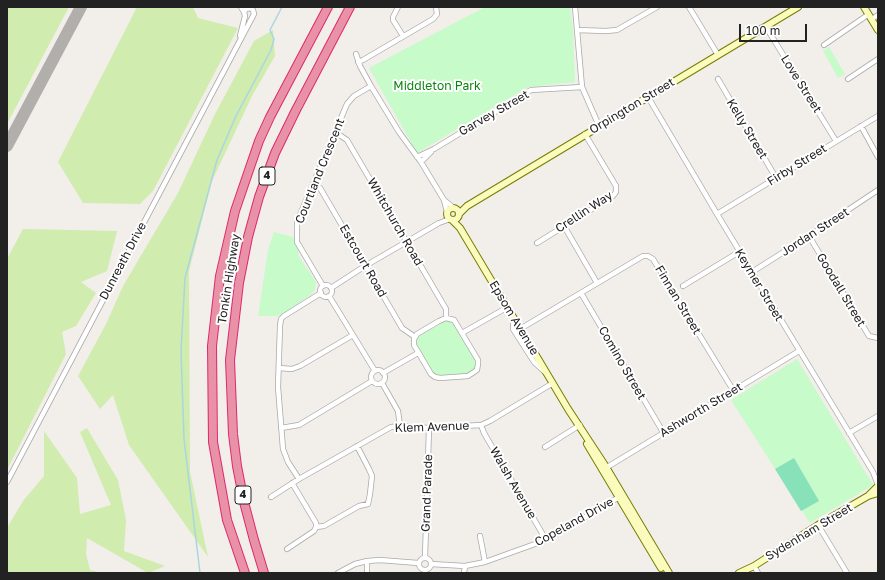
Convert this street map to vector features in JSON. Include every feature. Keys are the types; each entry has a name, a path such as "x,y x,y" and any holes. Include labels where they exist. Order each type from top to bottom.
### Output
{"highway":[{"name":"Tonkin Highway","path":"244,572 227,520 213,442 212,346 220,276 235,211 259,141 270,117 328,7"},
{"name":"Tonkin Highway","path":"264,573 254,540 239,478 235,449 230,360 235,307 239,283 259,197 275,153 350,7"},
{"path":"254,540 270,573"}],"street":[{"name":"Dunreath Drive","path":"240,40 244,23 244,12 241,7"},
{"path":"398,7 393,17 403,36"},
{"path":"358,62 433,19 437,14 436,7"},
{"path":"575,7 582,87 599,126"},
{"path":"577,30 617,30 657,7"},
{"path":"689,7 718,55"},
{"name":"Orpington Street","path":"457,212 798,7"},
{"path":"864,7 878,30"},
{"name":"Dunreath Drive","path":"7,482 254,14 253,10 250,8 246,9 244,12"},
{"path":"824,45 870,17 878,15"},
{"name":"Love Street","path":"766,27 836,141"},
{"path":"356,54 358,62 371,86 399,132 421,162 444,200 449,216 456,220 457,212"},
{"path":"848,79 878,60"},
{"name":"Kelly Street","path":"718,80 776,178"},
{"name":"Courtland Crescent","path":"323,286 297,242 297,222 350,100 371,86"},
{"name":"Garvey Street","path":"417,156 434,149 532,90 582,87"},
{"name":"Keymer Street","path":"648,97 739,252 873,472 878,477"},
{"name":"Firby Street","path":"717,214 878,116"},
{"path":"861,126 878,157"},
{"name":"Whitchurch Road","path":"336,132 347,140 446,309 446,318"},
{"name":"Crellin Way","path":"537,243 613,196 616,192 616,186 585,134"},
{"name":"Garvey Street","path":"421,162 434,149"},
{"name":"Estcourt Road","path":"313,184 320,188 402,328 415,337"},
{"name":"Jordan Street","path":"752,272 878,190"},
{"path":"444,200 457,212"},
{"path":"331,288 365,266 439,223 449,216 450,209 457,212"},
{"name":"Epsom Avenue","path":"457,212 460,228"},
{"name":"Epsom Avenue","path":"449,216 460,228 508,307 604,468 664,573"},
{"path":"564,226 597,283"},
{"name":"Goodall Street","path":"809,236 869,336 878,338"},
{"path":"683,286 739,252"},
{"name":"Finnan Street","path":"520,329 642,256 648,256 653,259 733,390"},
{"path":"321,294 320,289 323,286 327,285 331,288"},
{"path":"329,296 332,291 331,288"},
{"name":"Comino Street","path":"581,293 663,432"},
{"path":"321,294 329,296 375,371 383,373 418,353"},
{"path":"299,479 288,462 283,449 278,386 280,326 281,319 284,316 321,294"},
{"path":"462,333 508,307"},
{"path":"512,315 513,329 534,362 548,374"},
{"path":"446,318 454,320 462,333 478,360 477,370 468,376 435,377 431,374 413,343 415,337 417,334 446,318"},
{"path":"279,368 292,369 300,366 353,335"},
{"name":"Ashworth Street","path":"604,468 799,350"},
{"path":"372,381 371,377 375,371"},
{"path":"382,383 385,377 383,373"},
{"path":"281,428 299,425 372,381"},
{"path":"372,381 375,384 382,383"},
{"path":"382,383 398,411 400,426"},
{"name":"Klem Avenue","path":"272,497 292,483 392,427 400,426 429,428 481,425 490,422 553,383"},
{"path":"849,433 878,416"},
{"name":"Walsh Avenue","path":"481,425 484,433 546,540"},
{"path":"545,447 578,426"},
{"name":"Grand Parade","path":"424,558 429,428"},
{"path":"316,527 324,526 359,506 368,504 372,476 370,469 357,446"},
{"name":"Keymer Street","path":"873,472 878,488"},
{"path":"287,549 314,531 316,527 316,523 292,483"},
{"name":"Sydenham Street","path":"744,573 818,525 868,496 878,488"},
{"name":"Epsom Avenue","path":"620,496 668,573"},
{"name":"Copeland Drive","path":"431,564 464,566 485,562 546,540 620,496"},
{"path":"818,525 846,573"},
{"path":"480,536 485,562"},
{"path":"338,573 354,564 367,561 380,560 418,563 424,558 430,560 431,564 429,569 422,572 418,566 418,563"},
{"path":"367,561 367,573"},
{"path":"464,566 464,573"},
{"path":"752,567 758,573"},
{"name":"Sydenham Street","path":"739,573 752,567"}],"green space":[{"path":"7,7 69,7 7,124"},
{"path":"137,7 193,7 198,18 238,28 153,191 140,204 83,203 58,162"},
{"name":"Middleton Park","path":"485,7 570,7 573,31 575,82 528,87 417,153 369,68"},
{"path":"273,30 275,56 252,96 212,181 189,271 190,472 208,557 129,445 113,395 100,409 78,376 106,324 123,286 178,193 215,114 254,41"},
{"path":"829,47 845,74 838,78 823,51"},
{"path":"23,229 117,231 107,271 81,282 96,293 76,326 62,332 66,354 7,470 7,259"},
{"path":"274,232 293,237 299,251 298,255 316,282 315,289 312,294 279,316 258,316 268,250"},
{"path":"445,321 454,323 477,361 476,368 469,375 436,375 432,372 416,344 418,337"},
{"path":"797,359 873,485 810,523 731,400"},
{"path":"87,428 118,480 126,520 124,551 165,566 148,573 87,538 86,554 90,570 102,573 7,573 7,528 23,501 44,476 44,431 77,478 80,514 111,505 80,432"},
{"path":"794,458 819,501 801,511 775,469"}],"waterway":[{"path":"200,573 184,439 181,351 185,278 217,160 236,116 271,50 274,39 270,30 282,7"}],"taxiway":[{"path":"7,146 81,7"}]}
